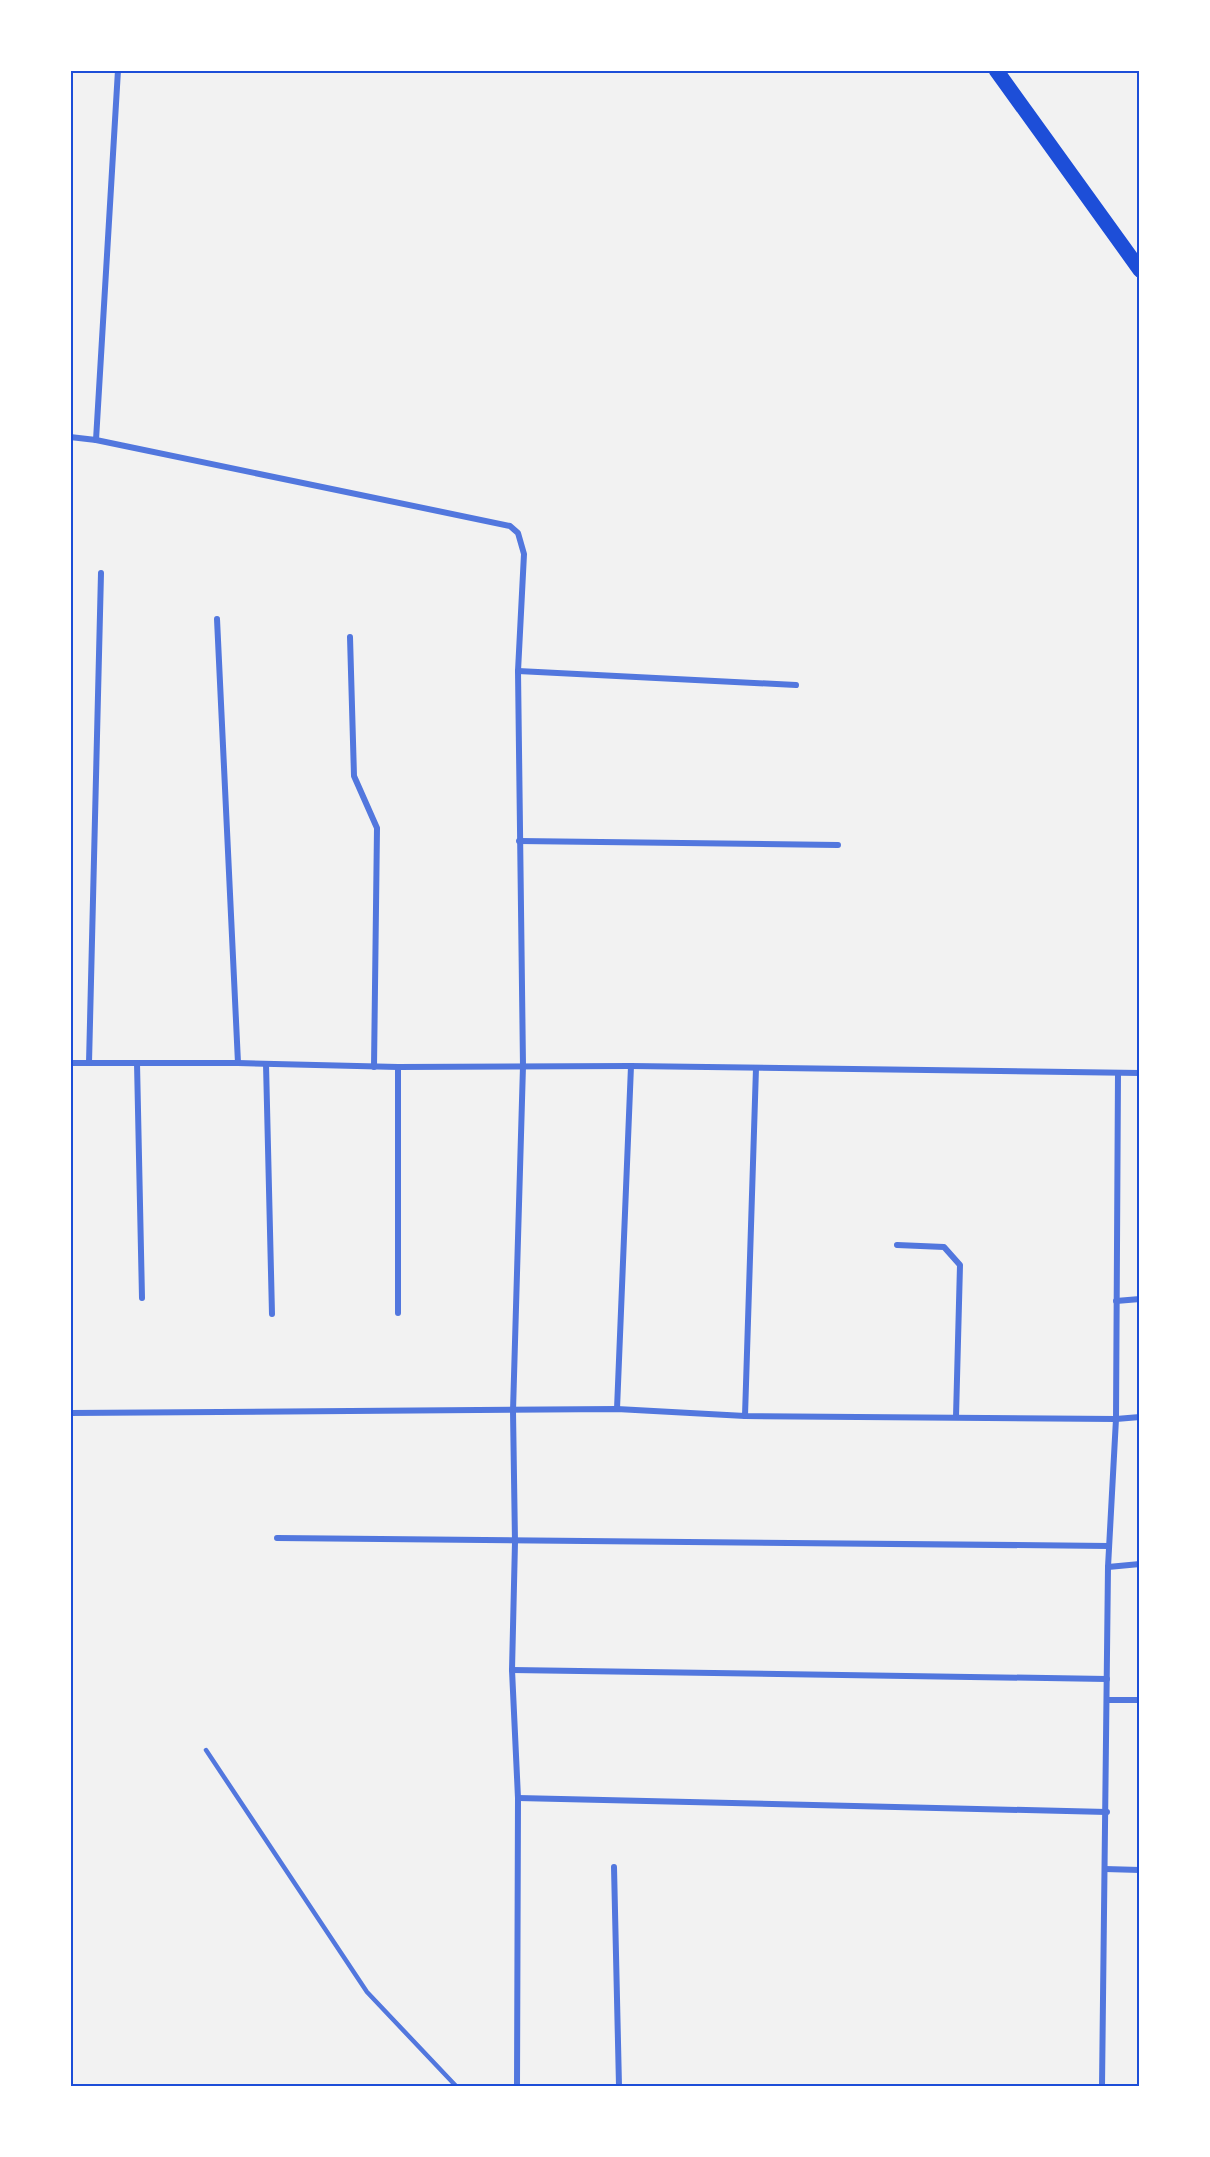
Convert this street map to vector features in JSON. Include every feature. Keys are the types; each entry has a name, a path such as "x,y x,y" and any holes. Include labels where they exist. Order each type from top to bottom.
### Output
{"main road":[{"path":"996,70 1140,270"}],"street":[{"path":"96,440 118,70"},
{"path":"70,437 96,440 510,526 518,533 525,554 518,671 523,1066 513,1411 515,1542 512,1670 518,1798 517,2086"},
{"path":"89,1063 101,573"},
{"path":"217,619 238,1063"},
{"path":"350,637 354,776 377,828 374,1067"},
{"path":"518,671 796,685"},
{"path":"519,841 838,845"},
{"path":"137,1062 142,1298"},
{"path":"70,1063 1140,1072"},
{"path":"266,1064 272,1314"},
{"path":"617,1409 631,1066"},
{"path":"398,1067 398,1313"},
{"path":"745,1416 756,1068"},
{"path":"1102,2086 1107,1812 1108,1546 1116,1419 1118,1073"},
{"path":"897,1245 944,1247 960,1265 956,1417"},
{"path":"1116,1301 1140,1299"},
{"path":"70,1413 617,1409 745,1416 1116,1419 1140,1417"},
{"path":"277,1538 1108,1546"},
{"path":"1108,1567 1140,1564"},
{"path":"512,1670 1107,1679"},
{"path":"1107,1700 1140,1700"},
{"path":"518,1798 1107,1812"},
{"path":"614,1867 619,2086"},
{"path":"1105,1869 1140,1870"}],"lane":[{"path":"206,1750 367,1992 456,2086"}]}
